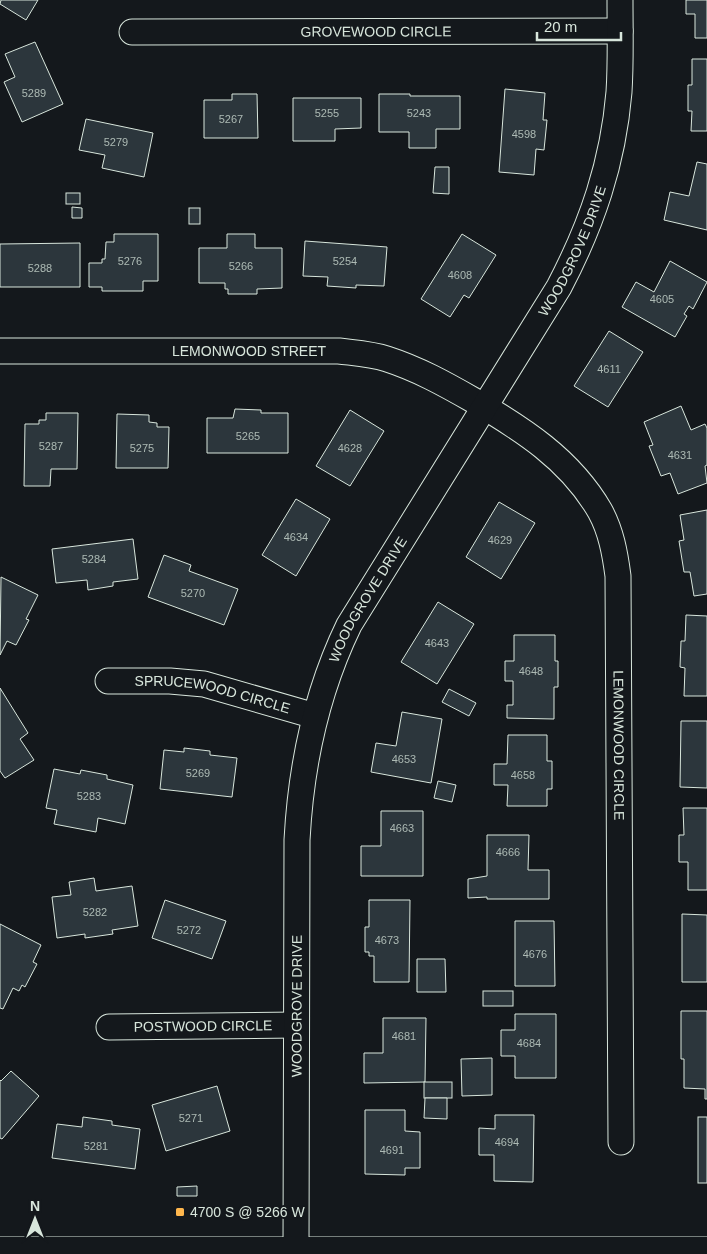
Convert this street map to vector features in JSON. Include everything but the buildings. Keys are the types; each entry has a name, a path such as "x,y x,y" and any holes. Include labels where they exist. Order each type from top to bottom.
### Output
{"main road":[{"path":"0,1251 707,1251"}],"street":[{"name":"WOODGROVE DRIVE","path":"296,1250 298,811 302,779 315,716 335,653 349,626 559,287 574,257 597,201 612,146 619,90 620,0"},
{"name":"GROVEWOOD CIRCLE","path":"132,32 620,31"},
{"name":"LEMONWOOD STREET","path":"0,351 339,351 386,359 408,366 431,376 484,407"},
{"name":"LEMONWOOD CIRCLE","path":"484,407 536,439 572,472 600,511 615,553 619,599 621,1142"},
{"name":"SPRUCEWOOD CIRCLE","path":"108,681 170,681 204,684 315,716"},
{"name":"POSTWOOD CIRCLE","path":"110,1027 296,1025"}],"place":[{"name":"4700 S @ 5266 W","path":"180,1212"}]}
